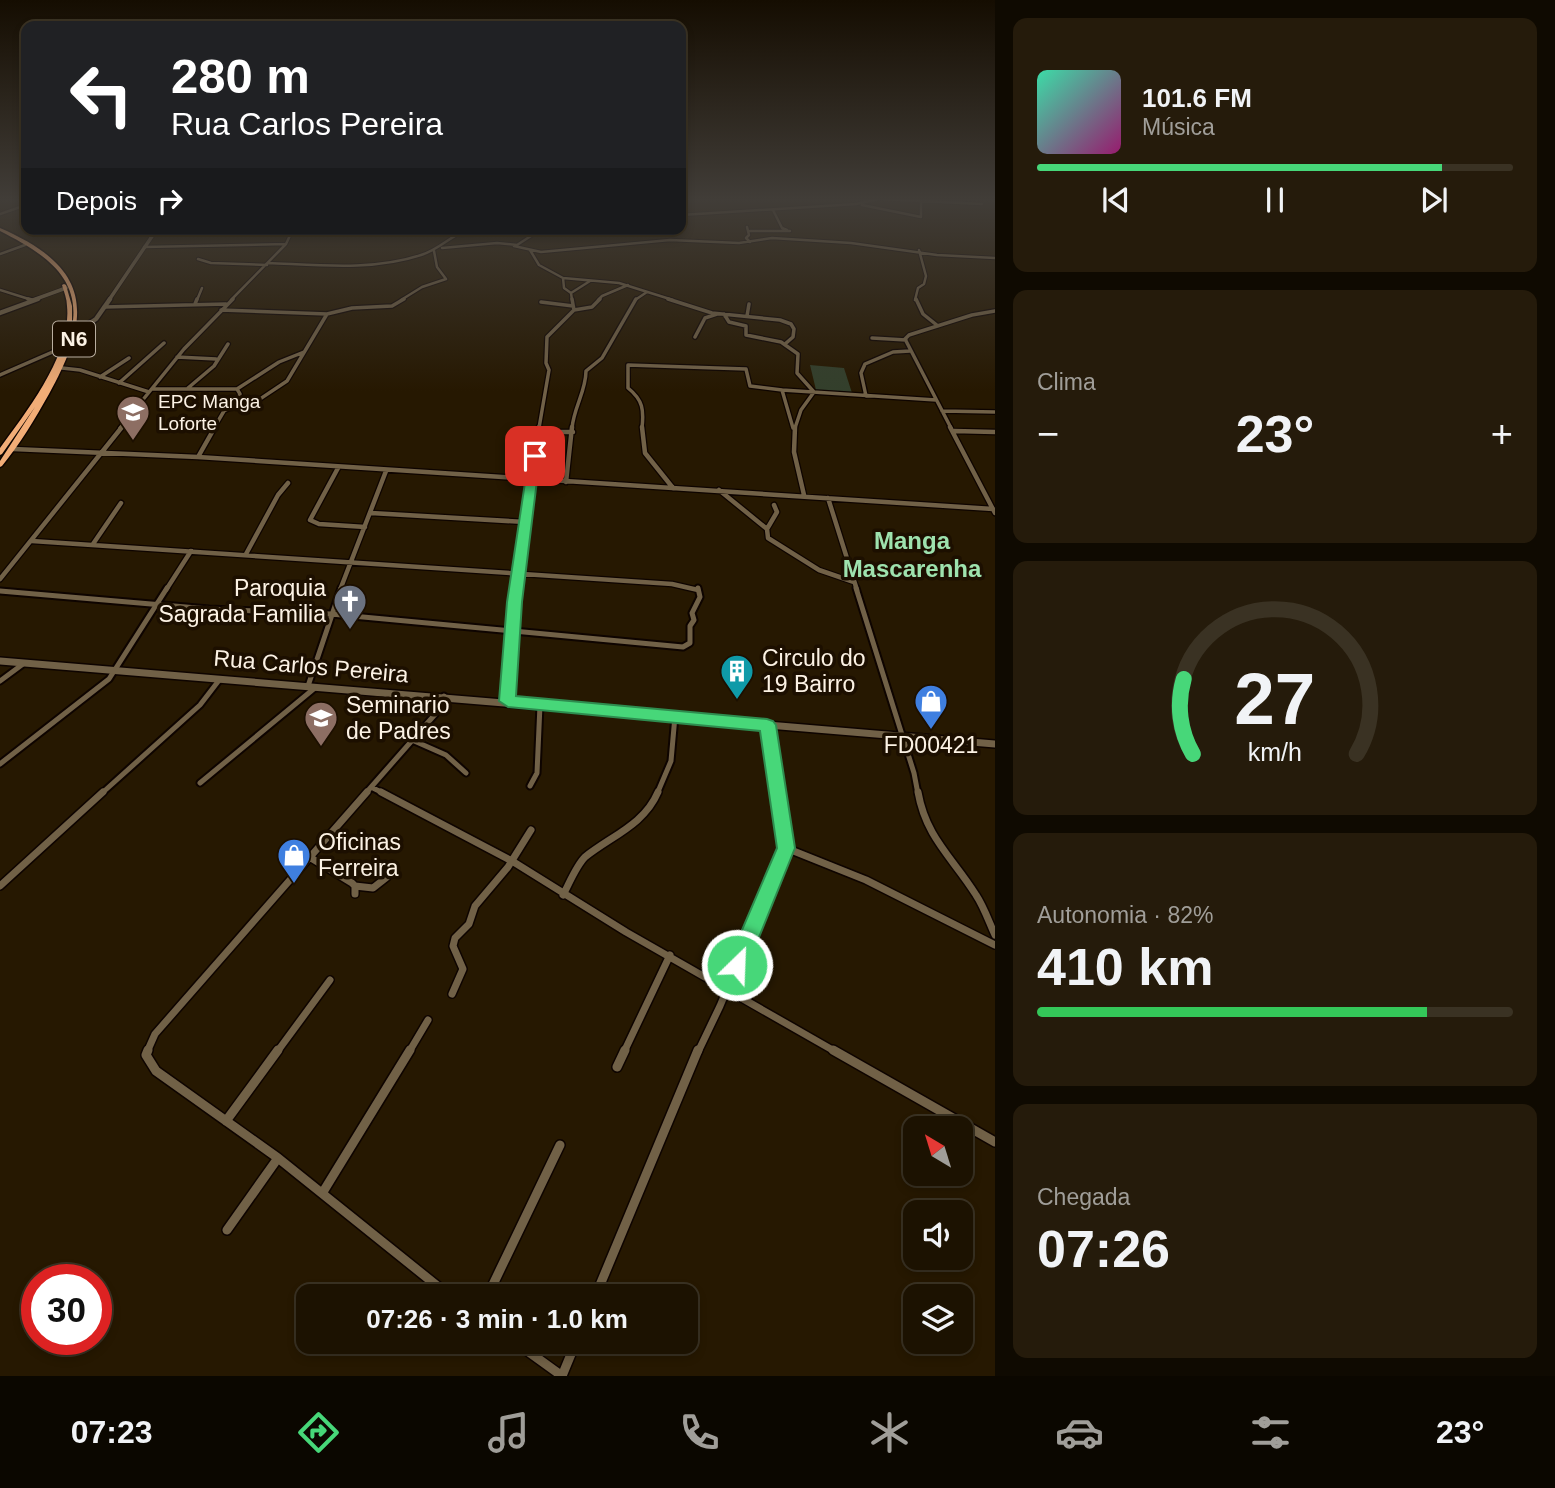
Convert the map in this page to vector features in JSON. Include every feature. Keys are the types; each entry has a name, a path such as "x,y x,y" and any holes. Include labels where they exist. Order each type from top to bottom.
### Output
{"highway":[{"name":"N6","path":"1,449 55,369 70,323 66,288 47,262"},
{"name":"N6","path":"0,465 13,449 62,368 75,333 76,301 66,277 54,262"}],"main road":[{"path":"75,333 92,324 134,262"},
{"path":"0,313 66,288"},
{"name":"Rua Carlos Pereira","path":"0,661 508,701 995,744"}],"street":[{"path":"208,262 389,262"},
{"path":"221,310 327,314 352,308 395,305 422,287 445,279 437,262"},
{"path":"537,262 563,278 628,285 717,314 780,320 792,324 794,336 785,344"},
{"path":"922,262 926,276 924,284 918,288 915,302 921,305 923,314 938,326"},
{"path":"0,579 104,452 177,357 267,264"},
{"path":"508,701 518,574 545,381 549,370 546,363 547,337 573,308 571,293 564,288 563,278"},
{"path":"571,293 590,281"},
{"path":"541,302 573,308 592,307 601,296 628,285"},
{"path":"195,304 202,288"},
{"path":"0,290 32,300"},
{"path":"566,482 574,408 586,384 586,371 602,358 636,298 648,292"},
{"path":"104,307 226,304"},
{"path":"747,316 749,304"},
{"path":"906,341 909,335 995,311"},
{"path":"198,457 222,412 234,406 251,405 261,396 279,389 327,314"},
{"path":"695,337 705,318 717,314"},
{"path":"724,314 729,322 747,326 746,335 785,344 798,353 797,373 814,392"},
{"path":"872,338 906,341"},
{"path":"906,341 994,511"},
{"path":"119,383 164,343"},
{"path":"188,388 200,375 215,366 216,359 228,344"},
{"path":"0,375 64,347"},
{"path":"866,396 861,373 865,364 894,352 911,351"},
{"path":"62,368 151,391 188,388 237,389 279,362 304,352"},
{"path":"177,357 216,359"},
{"path":"100,377 129,358"},
{"path":"673,488 643,448 643,405 639,396 628,388 628,365 746,369 750,386 936,400"},
{"path":"234,406 240,394 237,389"},
{"path":"782,390 793,429 792,456 804,495"},
{"path":"793,429 803,407 814,392"},
{"path":"943,411 995,412"},
{"path":"954,431 995,432"},
{"path":"538,432 573,432"},
{"path":"13,449 198,457 338,468 804,495 994,511"},
{"path":"338,468 310,520 319,524 365,527"},
{"path":"308,685 331,614 386,471"},
{"path":"246,554 278,495 288,483"},
{"path":"719,490 767,529"},
{"path":"828,498 914,773 922,817 950,861 977,896 995,935"},
{"path":"93,544 121,503"},
{"path":"774,505 776,513 767,529 768,538 819,570 854,582"},
{"path":"371,513 525,522"},
{"path":"0,591 72,599 331,614 512,633 687,647 690,643 692,613 700,597 698,588 690,586 32,541"},
{"path":"0,764 105,683 117,669 192,551"},
{"path":"0,681 23,664"},
{"path":"0,886 201,705 220,679"},
{"path":"200,783 318,686"},
{"path":"435,1284 323,1192 156,1071 146,1055 149,1045 438,711 444,696"},
{"path":"530,786 537,773 540,705"},
{"path":"563,895 583,859 625,831 652,807 671,761 675,716"},
{"path":"600,1284 691,1065 786,848 767,725"},
{"path":"412,740 446,755 466,773"},
{"path":"373,788 512,861 563,895 995,1142"},
{"path":"452,994 463,969 453,946 455,938 469,924 475,906 512,861 531,830"},
{"path":"786,848 822,860 868,881 995,945"},
{"path":"311,858 355,890 373,888 387,877"},
{"path":"617,1067 670,956"},
{"path":"226,1121 330,980"},
{"path":"323,1192 428,1020"},
{"path":"493,1284 560,1145"},
{"path":"227,1230 278,1158"},
{"path":"532,1354 562,1376 571,1354"}],"green space":[{"path":"810,365 844,368 852,393 816,390"}],"place":[{"name":"EPC Manga Loforte","path":"133,442"},
{"name":"Paroquia Sagrada Familia","path":"350,631"},
{"name":"Circulo do 19 Bairro","path":"737,701"},
{"name":"FD00421","path":"931,731"},
{"name":"Seminario de Padres","path":"321,748"},
{"name":"Oficinas Ferreira","path":"294,885"}],"district":[{"name":"Manga Mascarenha","path":"912,555"}],"route":[{"path":"535,456 515,602 508,701 767,725 786,848 737,965"}]}
